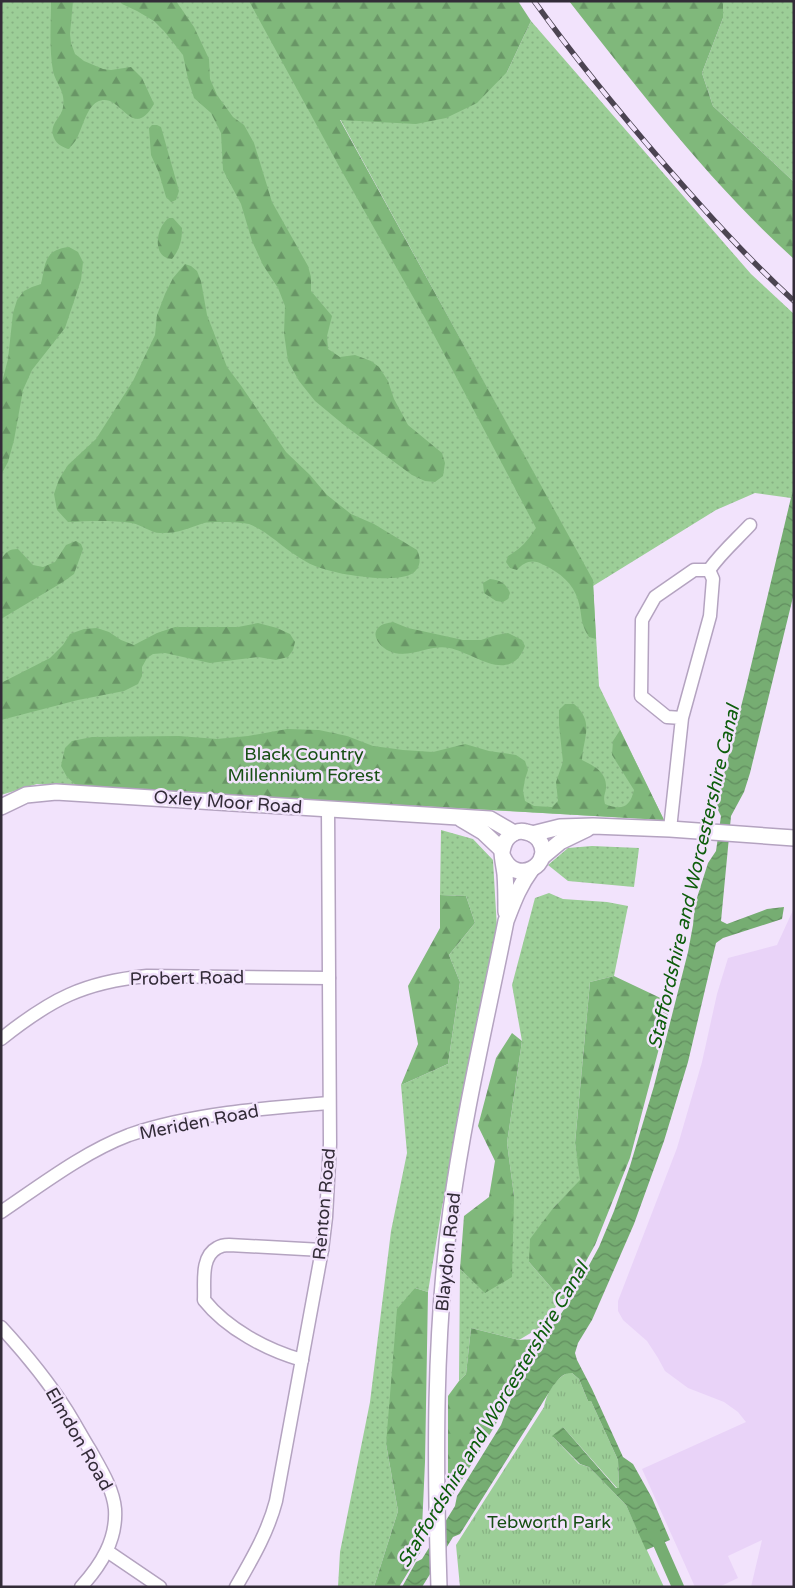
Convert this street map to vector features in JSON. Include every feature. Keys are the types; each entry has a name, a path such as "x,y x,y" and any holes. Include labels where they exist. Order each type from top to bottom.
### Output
{"street":[{"path":"709,570 720,554 739,545 750,525"},
{"path":"682,718 667,717 641,696 642,620 655,597 694,570 709,570"},
{"path":"670,829 682,718 710,616 713,579 709,570"},
{"name":"Oxley Moor Road","path":"1,807 26,795 56,792 490,819 514,833"},
{"name":"Renton Road","path":"236,1587 262,1539 271,1518 279,1489 322,1250 326,1217 329,1104 328,808"},
{"name":"Oxley Moor Road","path":"457,817 483,832 503,853"},
{"path":"542,856 560,842 593,826"},
{"path":"532,834 560,827 593,826 670,829 794,838"},
{"path":"525,832 532,834 540,842 543,850 542,856 538,865 531,870 519,872 508,866 503,853 506,839 514,833 525,832"},
{"name":"Blaydon Road","path":"503,853 506,921"},
{"name":"Blaydon Road","path":"439,1587 436,1485 437,1412 440,1336 451,1211 467,1112 506,921 518,892 531,870"},
{"name":"Probert Road","path":"1,1039 36,1012 56,1000 90,986 118,979 147,976 329,978"},
{"name":"Meriden Road","path":"1,1212 84,1158 128,1136 157,1127 231,1113 329,1104"},
{"path":"302,1360 267,1347 215,1314 204,1300 206,1262 210,1254 218,1247 229,1244 322,1250"},
{"name":"Elmdon Road","path":"1,1327 67,1411 103,1473 112,1494 115,1509 111,1542 98,1565 81,1587"},
{"path":"107,1551 160,1587"}],"shaded area":[{"path":"794,908 794,1587 751,1587 762,1540 728,1556 738,1578 719,1587 695,1587 642,1469 746,1422 738,1412 724,1402 688,1388 665,1371 647,1341 623,1320 618,1311 618,1301 677,1148 702,1062 717,994 728,958 777,945"}],"green space":[{"path":"1,1 259,1 587,571 340,119 507,72 531,21 751,274 794,314 794,485 791,498 755,493 716,510 593,586 599,686 664,820 37,784 1,795"},
{"path":"51,1 73,1 70,34 75,54 84,61 103,69 111,70 131,67 142,78 154,104 146,115 139,119 132,118 113,102 105,100 97,102 90,109 76,140 69,149 59,144 53,135 53,127 62,111 64,102 53,71"},
{"path":"120,1 176,1 194,27 209,59 210,79 217,95 233,117 244,125 254,143 272,202 308,266 311,277 311,291 332,316 327,336 328,349 340,357 355,355 371,361 379,367 388,381 394,399 408,425 442,453 445,463 443,476 435,482 425,481 412,475 344,425 315,401 299,381 288,361 284,333 285,306 278,288 263,265 252,241 241,204 223,170 221,133 211,113 194,98 183,55 154,21 122,4"},
{"path":"249,1 518,1 531,21 507,72 477,103 446,118 416,124 340,120 593,580 596,639 589,637 582,622 576,594 573,588 560,575 536,562 526,563 517,570 510,568 506,562 508,556 524,544 536,528 425,318 340,168"},
{"path":"569,1 723,1 723,18 702,73 713,106 794,182 794,259 733,199 676,135"},
{"path":"723,1 794,1 794,182 713,106 702,73 723,18"},
{"path":"152,125 161,127 179,191 176,200 171,202 166,197 151,155 149,128"},
{"path":"169,218 173,218 182,228 180,244 172,259 165,257 158,248 161,228"},
{"path":"69,247 78,252 83,262 81,280 65,328 32,370 23,390 14,440 8,462 1,475 1,386 8,359 13,313 17,300 24,291 41,284 45,264 50,255 54,251"},
{"path":"185,264 197,271 201,281 207,315 227,367 286,452 327,495 351,514 374,524 417,550 420,562 418,568 413,573 395,578 383,578 356,576 321,568 300,558 262,531 246,523 208,522 177,532 160,533 132,523 108,521 68,522 57,510 54,494 59,479 68,465 96,439 133,381 155,335 157,315 165,294 173,278"},
{"path":"76,541 81,544 83,549 74,574 1,619 1,559 4,554 10,550 18,549 33,565 43,567 55,562 66,545"},
{"path":"490,579 505,584 510,593 508,599 503,602 496,601 484,593 483,583"},
{"path":"393,622 408,628 463,640 481,640 508,633 522,640 525,646 518,658 510,664 501,665 490,664 459,651 442,647 412,653 396,653 382,647 376,637 376,630 379,627"},
{"path":"258,623 290,634 295,642 293,650 288,657 276,660 258,657 210,663 165,653 153,654 147,658 142,667 142,676 138,684 124,691 78,700 1,720 1,683 50,658 63,645 70,634 84,629 97,628 134,645 157,633 175,627 238,627"},
{"name":"Black Country Millennium Forest","path":"565,704 574,704 584,717 586,730 582,760 595,767 602,774 606,782 605,804 616,807 624,806 628,804 634,790 612,755 613,741 620,730 664,820 77,786 67,777 61,766 65,748 72,741 92,737 179,736 217,739 287,729 319,730 347,736 373,746 403,750 433,752 465,744 489,751 516,755 525,761 528,770 523,791 525,801 534,806 552,807 558,801 556,782 563,762 559,710"},
{"path":"441,830 473,839 493,860 497,929 442,1207 428,1292 415,1288 386,1444 398,1511 374,1587 338,1587 340,1552 370,1402 391,1231 407,1153 401,1085 448,1064 460,982 449,955 475,923 466,896 440,895"},
{"path":"592,846 639,848 634,887 568,881 548,865 568,848"},
{"path":"549,893 563,899 607,902 628,906 614,976 590,982 575,1143 581,1180 554,1207 529,1262 561,1299 544,1325 519,1340 471,1328 466,1374 459,1381 460,1269 485,1292 514,1196 507,1143 522,1041 512,985 535,898"},
{"path":"440,895 466,896 475,923 449,955 460,982 448,1064 401,1085 418,1044 408,986 440,928"},
{"path":"614,976 671,1003 630,1158 595,1245 565,1299 561,1299 529,1262 530,1239 554,1207 580,1180 575,1143 590,982"},
{"path":"512,1033 522,1041 507,1143 514,1196 512,1277 485,1293 460,1269 464,1216 489,1197 495,1161 478,1126 496,1058"},
{"path":"415,1288 428,1292 425,1462 421,1551 399,1587 374,1587 398,1511 386,1444 397,1309"},
{"path":"471,1328 519,1340 534,1339 496,1424 448,1503 448,1396 466,1374"},
{"name":"Tebworth Park","path":"567,1373 572,1373 579,1379 618,1460 619,1488 563,1427 553,1437 579,1464 589,1467 626,1505 664,1587 460,1587 456,1545 544,1407 552,1387"}],"water":[{"path":"794,485 794,593 750,773 744,792 731,816 721,921 727,924 767,909 784,907 782,919 723,938 716,943 688,1062 664,1141 634,1224 592,1320 578,1343 575,1353 623,1457 633,1464 652,1498 670,1540 646,1550 626,1505 589,1467 580,1464 552,1436 563,1427 616,1488 619,1488 618,1460 579,1379 572,1373 569,1373 561,1377 553,1386 460,1534 453,1537 422,1587 402,1587 416,1562 422,1559 455,1506 457,1496 501,1425 528,1355 535,1344 554,1324 569,1302 599,1247 614,1211 630,1166 654,1086 688,952 695,904 708,863 716,851 721,816 717,808 717,802"}],"waterway":[{"path":"653,1530 678,1587"}],"railway":[{"path":"534,1 565,43 665,165 760,269 794,301"}],"water label":[{"name":"Staffordshire and Worcestershire Canal","path":"694,877"},
{"name":"Staffordshire and Worcestershire Canal","path":"493,1415"}]}
